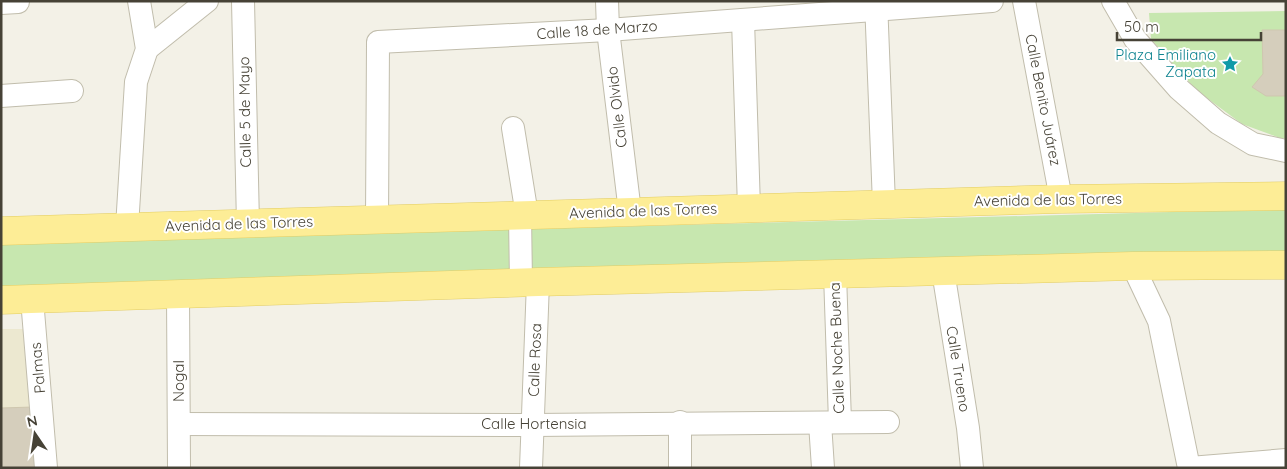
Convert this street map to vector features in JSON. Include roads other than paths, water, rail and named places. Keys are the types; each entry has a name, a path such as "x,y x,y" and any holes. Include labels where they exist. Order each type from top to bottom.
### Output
{"main road":[{"name":"Avenida de las Torres","path":"1,231 1061,199 1286,196"},
{"path":"1,300 529,282 1133,266 1286,265"}],"street":[{"path":"127,228 136,82 147,49 139,1"},
{"path":"147,49 206,1"},
{"name":"Calle 5 de Mayo","path":"243,1 248,224"},
{"name":"Calle Olvido","path":"607,1 608,30 630,212"},
{"name":"Calle 18 de Marzo","path":"377,220 378,42 608,30 742,20 876,6 992,1"},
{"name":"Calle Benito Juárez","path":"1024,1 1061,199"},
{"path":"1113,1 1135,39 1179,89 1211,117 1253,144 1286,151"},
{"path":"1,3 18,2"},
{"path":"876,6 884,204"},
{"path":"742,20 749,208"},
{"path":"1,96 72,91"},
{"name":"Calle Rosa","path":"513,128 529,282 533,425 531,468"},
{"path":"1133,266 1159,321 1190,468 1286,460"},
{"name":"Calle Trueno","path":"943,271 968,428 972,468"},
{"name":"Calle Noche Buena","path":"823,468 830,422 835,274"},
{"name":"Nogal","path":"178,294 178,468"},
{"name":"Palmas","path":"32,299 46,468"},
{"path":"680,422 680,468"},
{"name":"Calle Hortensia","path":"179,424 533,425 680,422 888,422"}],"place":[{"name":"Plaza Emiliano Zapata","path":"1230,64"}]}
